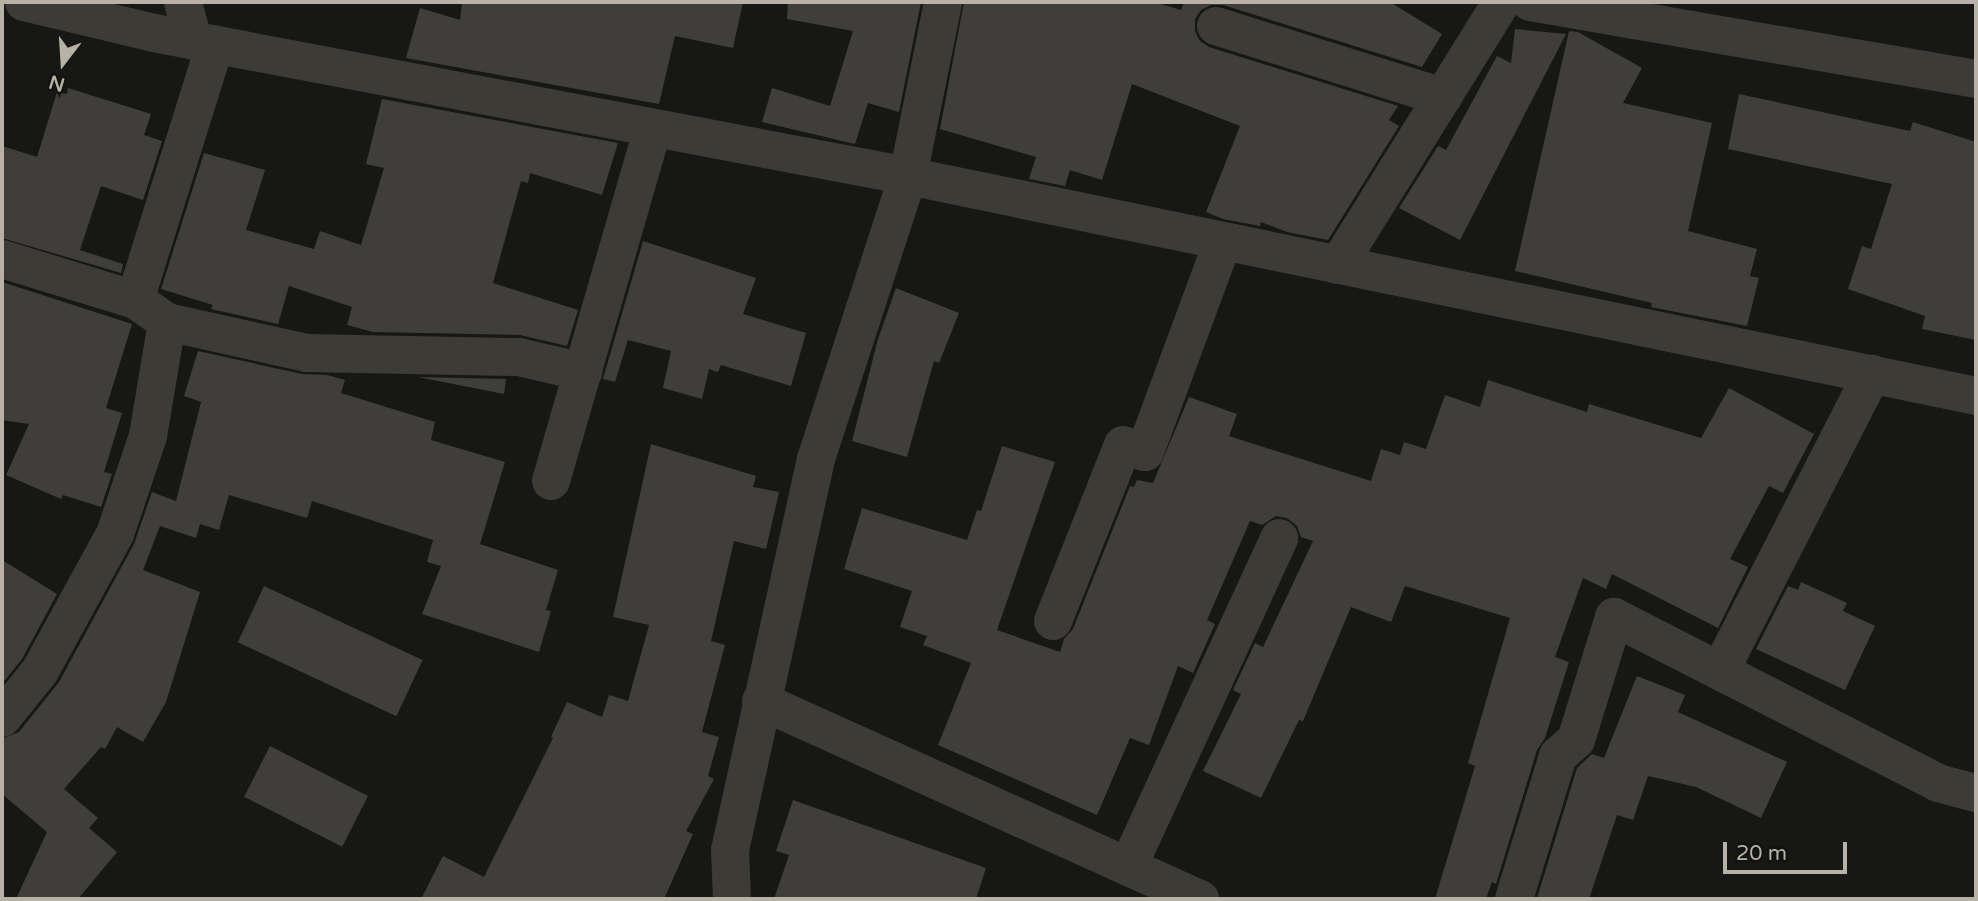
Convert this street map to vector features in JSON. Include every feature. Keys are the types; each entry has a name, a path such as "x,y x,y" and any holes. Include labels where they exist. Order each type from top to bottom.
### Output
{"street":[{"path":"24,2 204,42 908,176 1976,396"},
{"path":"135,300 204,42 183,2"},
{"path":"732,899 730,850 816,459 908,176 943,2"},
{"path":"1338,265 1502,2"},
{"path":"1530,2 1976,79"},
{"path":"1216,26 1443,97"},
{"path":"551,481 653,128"},
{"path":"1053,621 1123,445 1145,452 1223,241"},
{"path":"2,259 135,300 167,322 307,353 519,357 583,372"},
{"path":"2,719 40,671 115,534 148,436 167,322"},
{"path":"1720,671 1871,374"},
{"path":"1128,867 1279,538"},
{"path":"1514,899 1558,756 1576,740 1614,617 1938,783 1976,793"},
{"path":"761,701 1200,899"}],"building":[{"path":"462,2 743,2 733,48 675,36 659,104 406,58 420,8 460,20"},
{"path":"788,2 921,2 899,112 868,103 855,144 762,122 772,88 830,106 853,31 787,19"},
{"path":"964,2 1154,2 1181,10 1184,2 1390,2 1442,34 1422,67 1223,5 1211,5 1201,10 1195,19 1195,31 1200,41 1209,47 1398,106 1389,120 1399,126 1328,240 1287,232 1261,222 1260,226 1223,219 1206,212 1240,126 1132,84 1102,180 1070,170 1065,186 1029,179 1036,157 940,129"},
{"path":"1515,29 1566,34 1460,240 1399,208 1438,146 1446,150 1497,56 1511,63"},
{"path":"1569,31 1578,32 1642,68 1623,103 1712,123 1688,231 1757,249 1750,276 1759,278 1747,326 1651,307 1652,303 1515,271"},
{"path":"68,88 151,114 144,135 162,141 143,200 101,186 80,250 123,264 121,273 2,238 2,146 37,157 57,92 67,94"},
{"path":"1739,94 1910,131 1913,122 1976,142 1976,340 1922,329 1925,316 1848,289 1862,246 1871,249 1892,184 1728,149"},
{"path":"382,99 618,143 602,195 530,173 528,183 521,181 493,283 578,310 567,346 520,335 373,332 347,325 352,307 289,286 278,324 211,309 213,305 161,289 204,153 265,170 246,230 314,249 320,231 361,245 384,168 366,164"},
{"path":"643,241 756,278 743,314 806,333 791,386 721,365 718,372 709,369 702,399 663,388 671,351 628,340 615,382 603,379"},
{"path":"2,282 132,324 106,408 122,413 104,472 112,474 101,507 63,495 61,499 6,475 29,424 2,420"},
{"path":"896,288 959,313 939,363 934,361 907,457 852,441 878,339"},
{"path":"198,351 302,374 327,375 345,380 341,393 435,422 431,440 505,462 480,544 558,570 546,610 551,611 539,652 422,614 441,566 427,562 433,540 312,501 307,518 229,495 219,530 200,524 196,538 160,526 143,570 200,592 166,702 143,742 117,727 105,749 101,747 64,789 98,818 89,828 117,852 78,899 16,899 47,832 2,794 2,739 19,732 59,682 134,544 152,492 176,501 201,402 184,396"},
{"path":"418,377 506,379 504,394"},
{"path":"1488,380 1587,412 1589,404 1701,438 1729,388 1814,434 1783,493 1769,486 1730,559 1748,567 1718,628 1612,574 1606,589 1583,578 1555,657 1569,662 1545,738 1537,750 1496,884 1492,882 1486,899 1435,899 1475,766 1468,763 1510,618 1405,586 1391,622 1351,607 1303,721 1299,720 1261,798 1203,771 1241,694 1233,690 1255,643 1263,647 1313,541 1301,537 1297,526 1287,518 1276,516 1262,525 1250,521 1207,620 1215,624 1193,673 1178,666 1149,745 1130,738 1097,815 938,745 971,663 923,645 927,636 900,627 912,591 844,569 862,508 967,540 977,510 981,511 1002,446 1055,462 997,630 1060,652 1064,639 1073,629 1130,486 1134,487 1137,480 1153,483 1189,397 1237,414 1229,436 1371,481 1381,449 1400,455 1404,442 1426,449 1445,395 1480,407"},
{"path":"651,444 756,476 753,487 779,492 766,549 734,541 711,641 725,645 702,732 719,737 708,776 714,779 686,831 693,834 664,899 421,899 443,856 484,877 553,738 551,737 567,702 602,717 609,695 628,701 649,625 613,617"},
{"path":"2,560 57,594 22,659 2,684"},
{"path":"1801,582 1847,603 1843,611 1875,626 1845,690 1756,649 1788,586 1798,590"},
{"path":"264,586 423,660 396,716 238,642"},
{"path":"1637,676 1685,695 1678,712 1787,762 1761,818 1696,787 1648,776 1633,820 1617,815 1589,899 1537,898 1577,768 1592,754 1604,758"},
{"path":"270,746 368,796 342,847 244,797"},
{"path":"793,800 986,868 976,899 774,899 789,855 776,851"}]}
